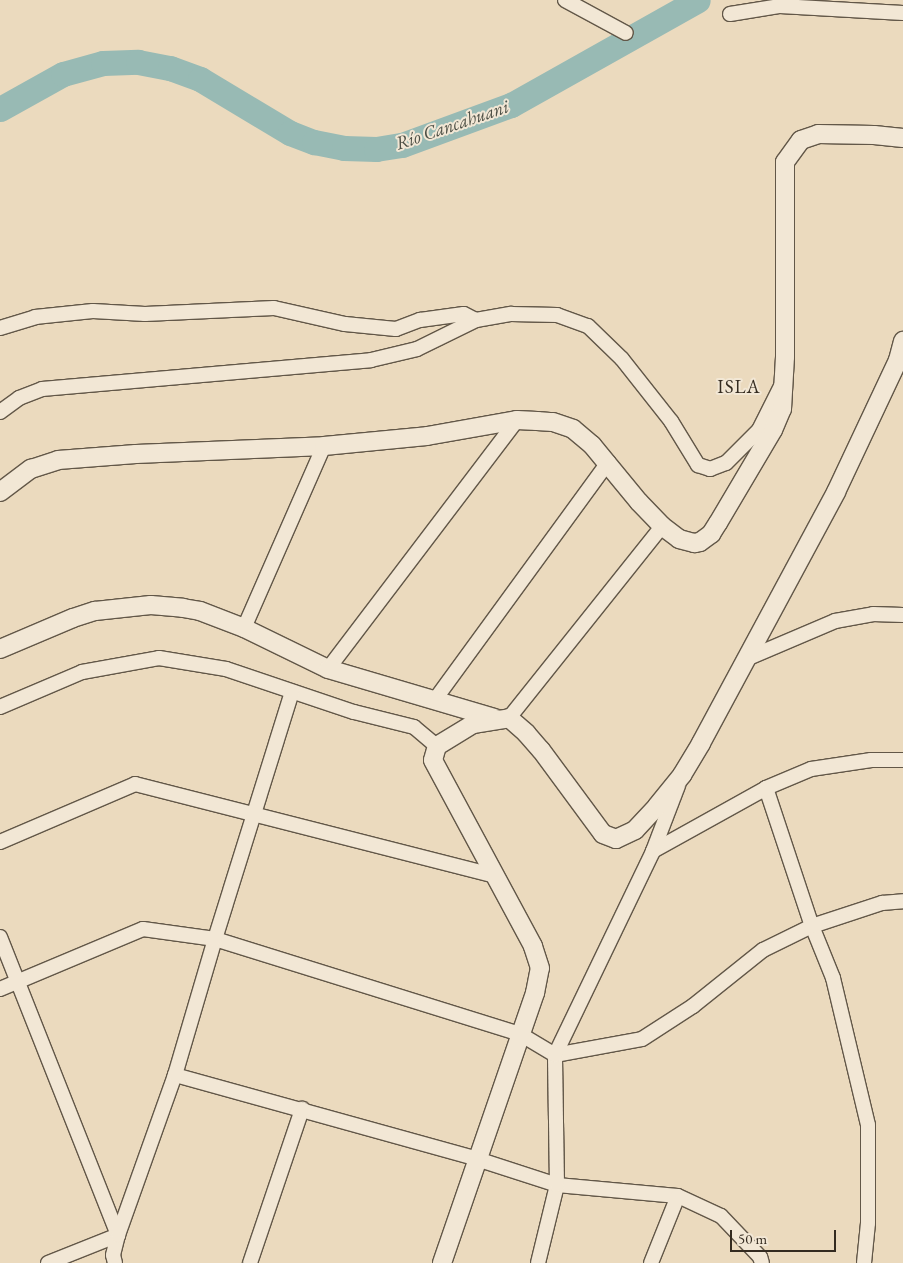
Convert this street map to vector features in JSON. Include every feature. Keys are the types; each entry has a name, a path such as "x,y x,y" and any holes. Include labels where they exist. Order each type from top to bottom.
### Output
{"street":[{"path":"565,0 626,33"},
{"path":"730,14 780,6 903,13"},
{"path":"0,492 31,469 58,460 136,454 324,446 427,436 517,420 553,422 565,425 582,435 608,462 639,502 662,526 679,539 694,543 706,539 711,534 780,417 784,381 785,162 801,140 818,134 874,135 903,138"},
{"path":"0,328 35,317 93,311 145,314 274,308 345,324 396,328 420,320 464,314 476,320"},
{"path":"0,412 19,398 42,389 371,360 417,349 476,320 511,314 558,315 588,326 622,359 671,421 698,465 710,469 726,463 758,430 784,381"},
{"path":"538,1263 558,1185 555,1055 653,851 682,775 836,492 901,361 903,341"},
{"path":"328,669 517,420"},
{"path":"244,628 324,446"},
{"path":"434,701 608,462"},
{"path":"442,1263 535,992 540,968 533,946 433,760 437,746 473,724 503,718 662,526"},
{"path":"0,649 96,610 126,606 182,608 200,611 244,628 328,669 434,701 503,718 536,744 602,834 611,839 622,838 635,830 682,775"},
{"path":"746,659 835,621 873,614 903,615"},
{"path":"0,708 82,672 159,658 226,669 292,692 414,728 437,746"},
{"path":"115,1263 113,1255 118,1235 175,1075 214,940 292,692"},
{"path":"653,851 766,788 812,769 872,760 903,760"},
{"path":"0,842 135,784 495,876"},
{"path":"766,788 812,926 833,978 868,1125 868,1224 864,1263"},
{"path":"0,989 143,929 214,940 520,1034 555,1055 642,1039 693,1006 763,950 812,926 882,902 903,901"},
{"path":"0,937 118,1235"},
{"path":"175,1075 477,1159 558,1185 678,1196 721,1216 760,1261"},
{"path":"250,1263 302,1109"},
{"path":"651,1263 678,1196"},
{"path":"48,1263 118,1235"}],"waterway":[{"name":"Río Cancahuani","path":"0,109 63,74 103,63 138,62 170,68 200,79 290,133 314,142 344,148 376,149 402,145 511,105 698,0"}],"district":[{"name":"ISLA","path":"739,387"}]}
